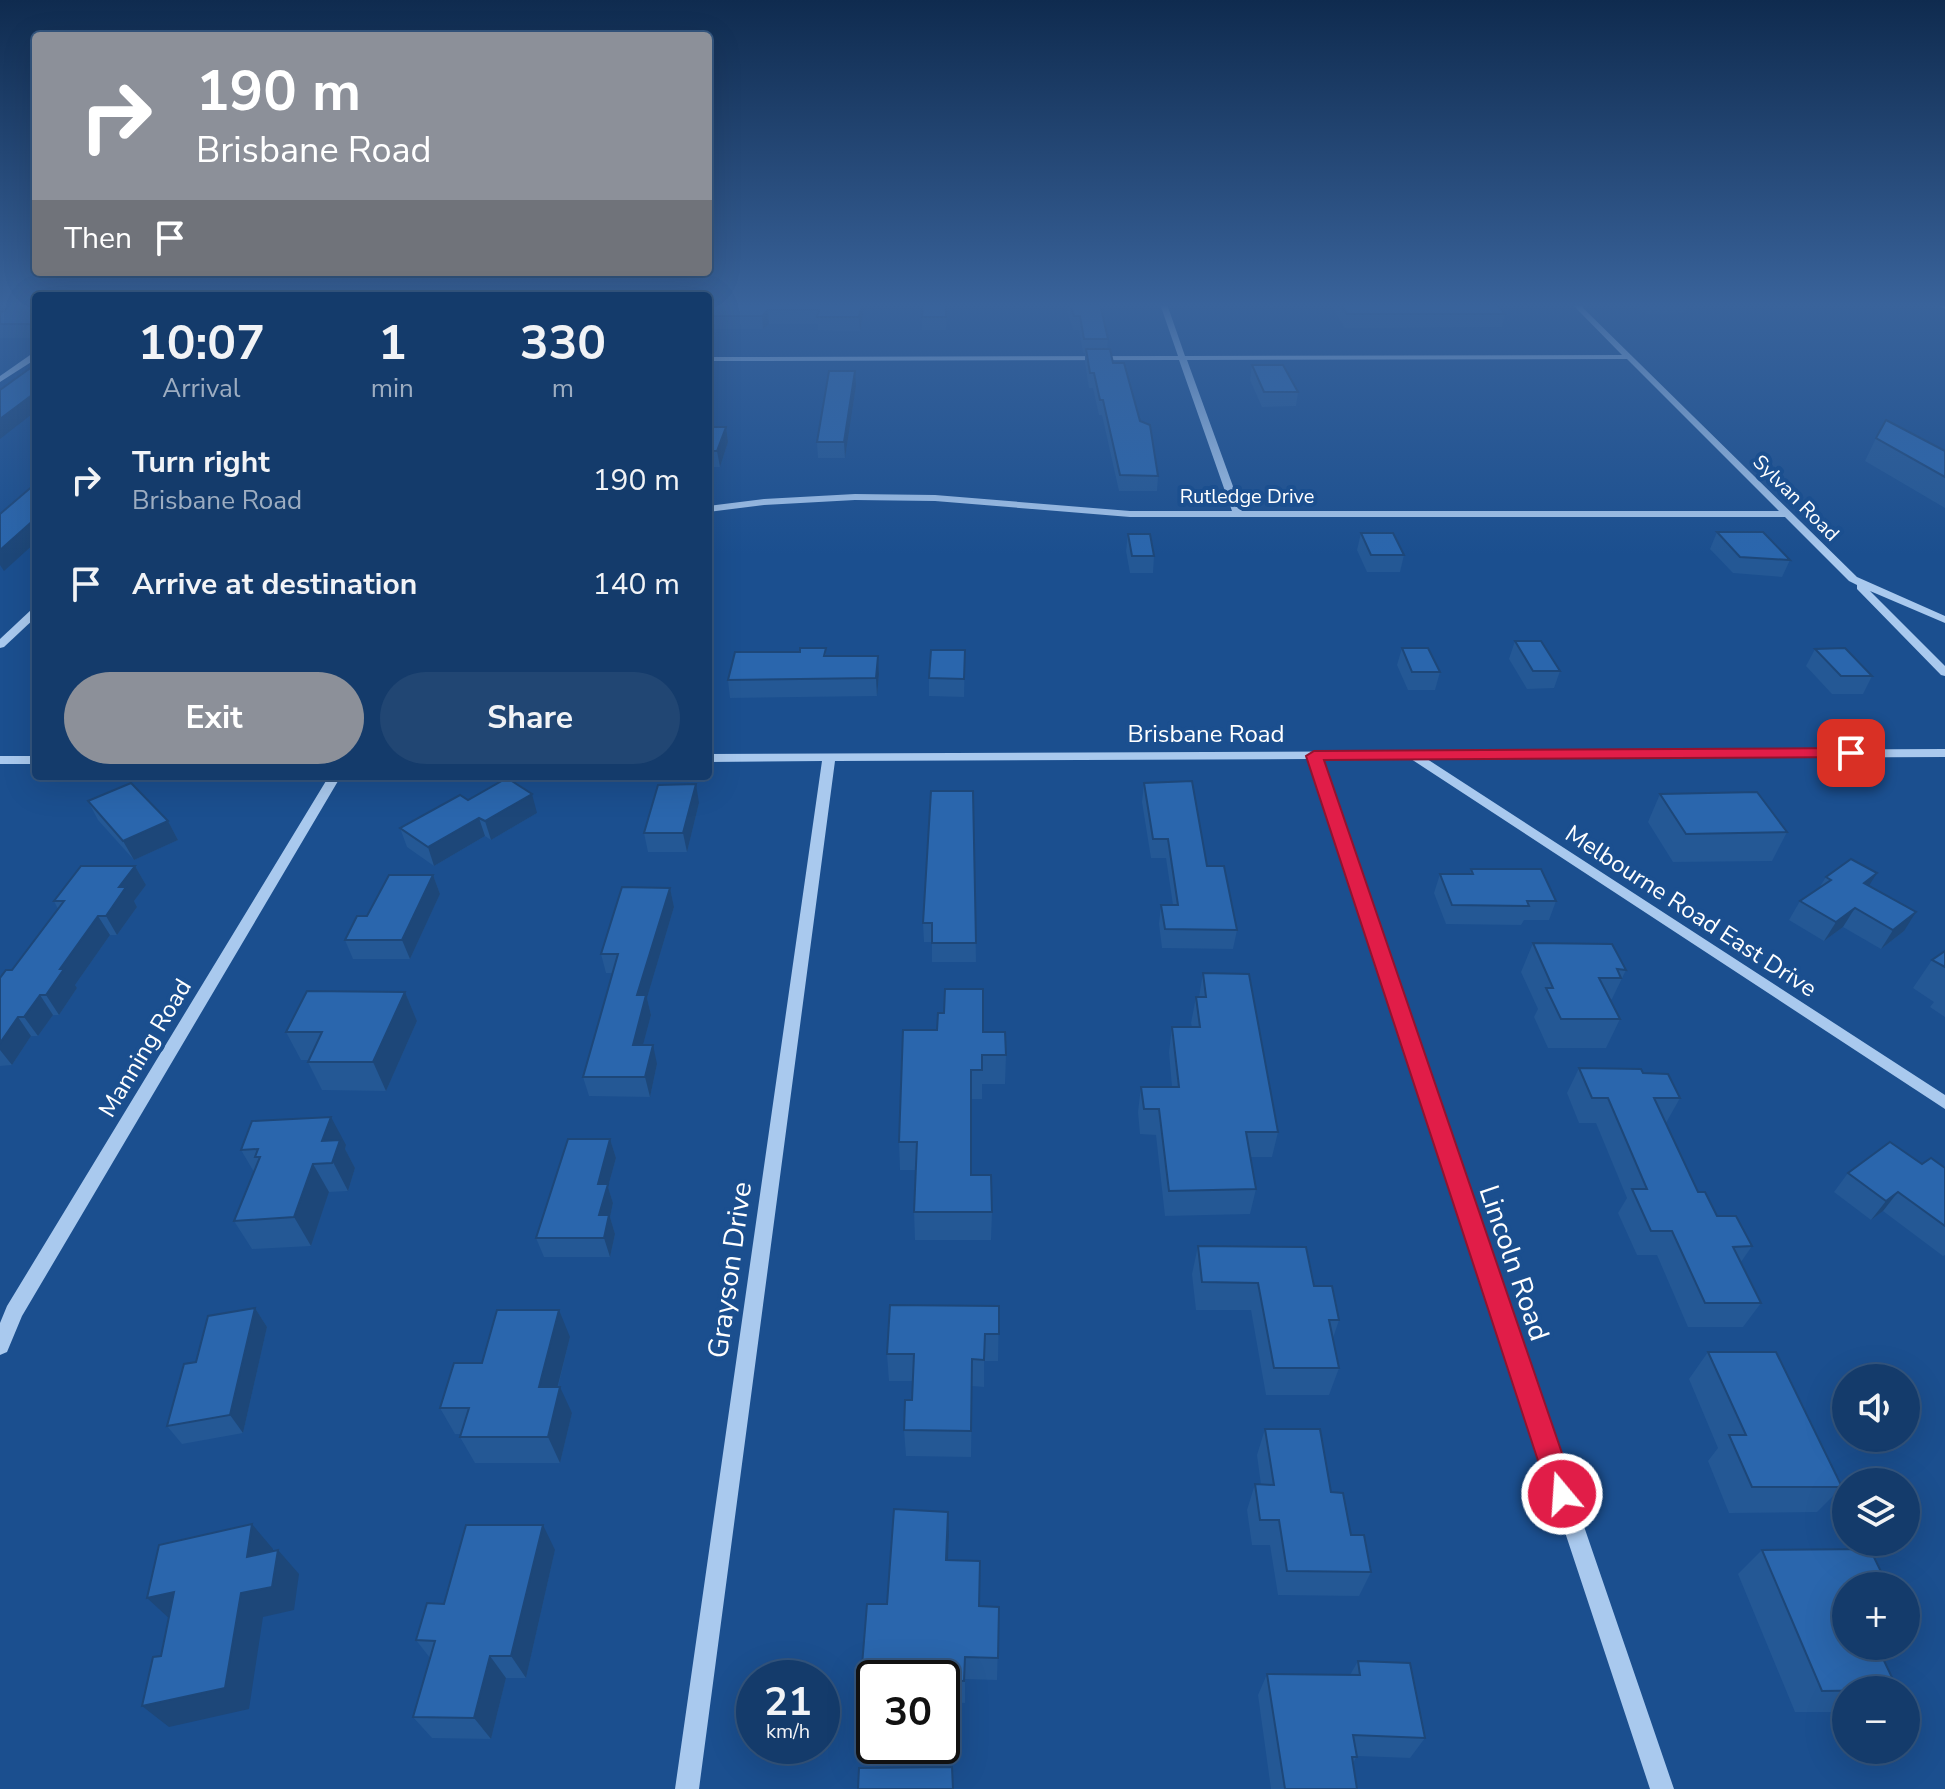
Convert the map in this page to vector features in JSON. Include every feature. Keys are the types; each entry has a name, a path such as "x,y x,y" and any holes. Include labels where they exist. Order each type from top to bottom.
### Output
{"street":[{"path":"1194,387 1238,514"},
{"name":"Sylvan Road","path":"1659,387 1853,579 1945,620"},
{"name":"Rutledge Drive","path":"712,509 827,497 895,497 1092,513 1787,514"},
{"path":"1853,579 1945,673"},
{"path":"0,645 32,615"},
{"name":"Brisbane Road","path":"712,758 1945,753"},
{"name":"Melbourne Road East Drive","path":"1412,755 1945,1103"},
{"name":"Lincoln Road","path":"1314,756 1662,1789"},
{"name":"Grayson Drive","path":"687,1789 829,758"},
{"path":"0,760 32,760"},
{"name":"Manning Road","path":"0,1346 14,1312 333,780"}],"building":[{"path":"32,387 32,395 0,419 0,390"},
{"path":"826,387 852,387 844,442 817,442"},
{"path":"1097,387 1131,387 1140,421 1150,425 1158,476 1120,475 1103,400 1100,400"},
{"path":"1262,387 1295,387 1298,392 1264,392"},
{"path":"1886,420 1945,451 1945,477 1876,438"},
{"path":"712,427 726,427 717,451 712,451"},
{"path":"32,487 32,522 0,550 0,514"},
{"path":"1717,532 1763,532 1790,560 1740,557"},
{"path":"1361,533 1393,533 1404,555 1371,555"},
{"path":"1128,534 1150,534 1154,556 1132,556"},
{"path":"1515,641 1541,641 1560,671 1533,671"},
{"path":"800,648 826,648 824,656 878,656 876,678 728,680 735,652 800,652"},
{"path":"1402,648 1428,648 1440,672 1412,672"},
{"path":"1845,648 1872,676 1841,676 1815,649"},
{"path":"931,650 965,650 964,679 929,678"},
{"path":"503,780 510,780 532,794 485,821 479,818 428,847 400,828 460,795 468,800"},
{"path":"1192,781 1207,866 1224,866 1237,930 1165,929 1161,905 1178,905 1168,839 1153,839 1144,783"},
{"path":"131,783 168,821 123,841 88,801"},
{"path":"696,784 683,833 644,833 658,785"},
{"path":"931,791 973,791 976,943 932,943 932,923 923,923"},
{"path":"1757,792 1787,832 1686,834 1660,794"},
{"path":"1851,859 1877,873 1864,883 1916,912 1893,930 1855,908 1836,922 1800,901 1831,880 1826,877"},
{"path":"81,866 135,866 119,887 126,887 106,916 98,916 60,969 64,969 46,995 40,995 24,1017 18,1017 0,1043 0,978 6,970 12,970 64,901 54,901"},
{"path":"1471,869 1541,869 1556,901 1527,901 1529,906 1452,905 1440,874 1473,874"},
{"path":"389,875 433,875 402,940 345,940 357,916 367,916"},
{"path":"622,887 670,888 637,995 646,995 633,1045 653,1045 645,1077 583,1077 618,954 601,954"},
{"path":"1533,943 1612,944 1626,970 1617,969 1621,978 1599,978 1620,1019 1561,1019 1546,988 1553,988"},
{"path":"1945,951 1945,967 1932,960"},
{"path":"1203,973 1249,974 1278,1132 1246,1132 1256,1189 1169,1191 1159,1109 1144,1109 1141,1087 1179,1087 1172,1027 1200,1027 1196,997 1206,997"},
{"path":"945,989 983,989 983,1032 1005,1032 1006,1055 982,1055 982,1070 971,1070 971,1175 991,1175 992,1212 914,1212 917,1142 899,1142 903,1030 937,1030 938,1013 944,1013"},
{"path":"307,991 405,992 373,1062 308,1062 322,1032 286,1032"},
{"path":"1579,1068 1641,1069 1643,1073 1668,1074 1680,1098 1654,1098 1698,1192 1705,1192 1717,1216 1736,1216 1752,1246 1733,1247 1761,1303 1705,1303 1672,1231 1651,1231 1632,1189 1647,1189 1608,1098 1592,1098"},
{"path":"331,1117 322,1141 340,1140 332,1163 313,1164 294,1217 234,1221 260,1157 255,1157 258,1149 241,1150 252,1121"},
{"path":"568,1139 610,1139 598,1184 608,1184 599,1215 609,1215 604,1238 536,1238"},
{"path":"1890,1142 1922,1164 1931,1158 1945,1168 1945,1226 1898,1192 1886,1201 1848,1173"},
{"path":"1198,1246 1306,1247 1314,1286 1332,1286 1339,1320 1329,1320 1339,1368 1274,1368 1258,1283 1202,1282"},
{"path":"890,1305 999,1306 999,1334 985,1334 984,1360 972,1359 971,1431 904,1430 905,1400 912,1400 914,1354 887,1354"},
{"path":"255,1308 230,1415 167,1426 184,1364 196,1362 208,1316"},
{"path":"497,1310 559,1310 539,1387 560,1387 548,1437 460,1437 469,1408 440,1408 454,1363 482,1363"},
{"path":"1708,1352 1776,1352 1833,1468 1832,1487 1752,1487 1729,1435 1746,1435"},
{"path":"1265,1429 1320,1429 1331,1492 1343,1493 1351,1535 1364,1535 1371,1572 1287,1571 1279,1520 1260,1520 1255,1484 1274,1485"},
{"path":"894,1509 948,1512 946,1560 980,1561 979,1606 999,1607 998,1658 965,1657 964,1681 960,1681 960,1660 862,1660 867,1604 887,1604"},
{"path":"252,1524 247,1557 278,1550 272,1587 241,1593 225,1688 142,1706 153,1657 161,1656 174,1592 147,1598 159,1545"},
{"path":"466,1525 543,1525 511,1656 490,1656 474,1718 413,1717 435,1641 416,1640 427,1603 444,1604"},
{"path":"1832,1549 1832,1556 1873,1556 1881,1572 1832,1572 1832,1660 1884,1660 1891,1676 1832,1676 1832,1691 1822,1691 1762,1550"},
{"path":"1358,1661 1410,1663 1425,1738 1353,1735 1357,1757 1352,1757 1357,1789 1285,1789 1267,1674 1360,1675"},
{"path":"952,1767 953,1789 858,1789 859,1768"}],"route":[{"path":"1562,1494 1314,756 1851,753"}]}
